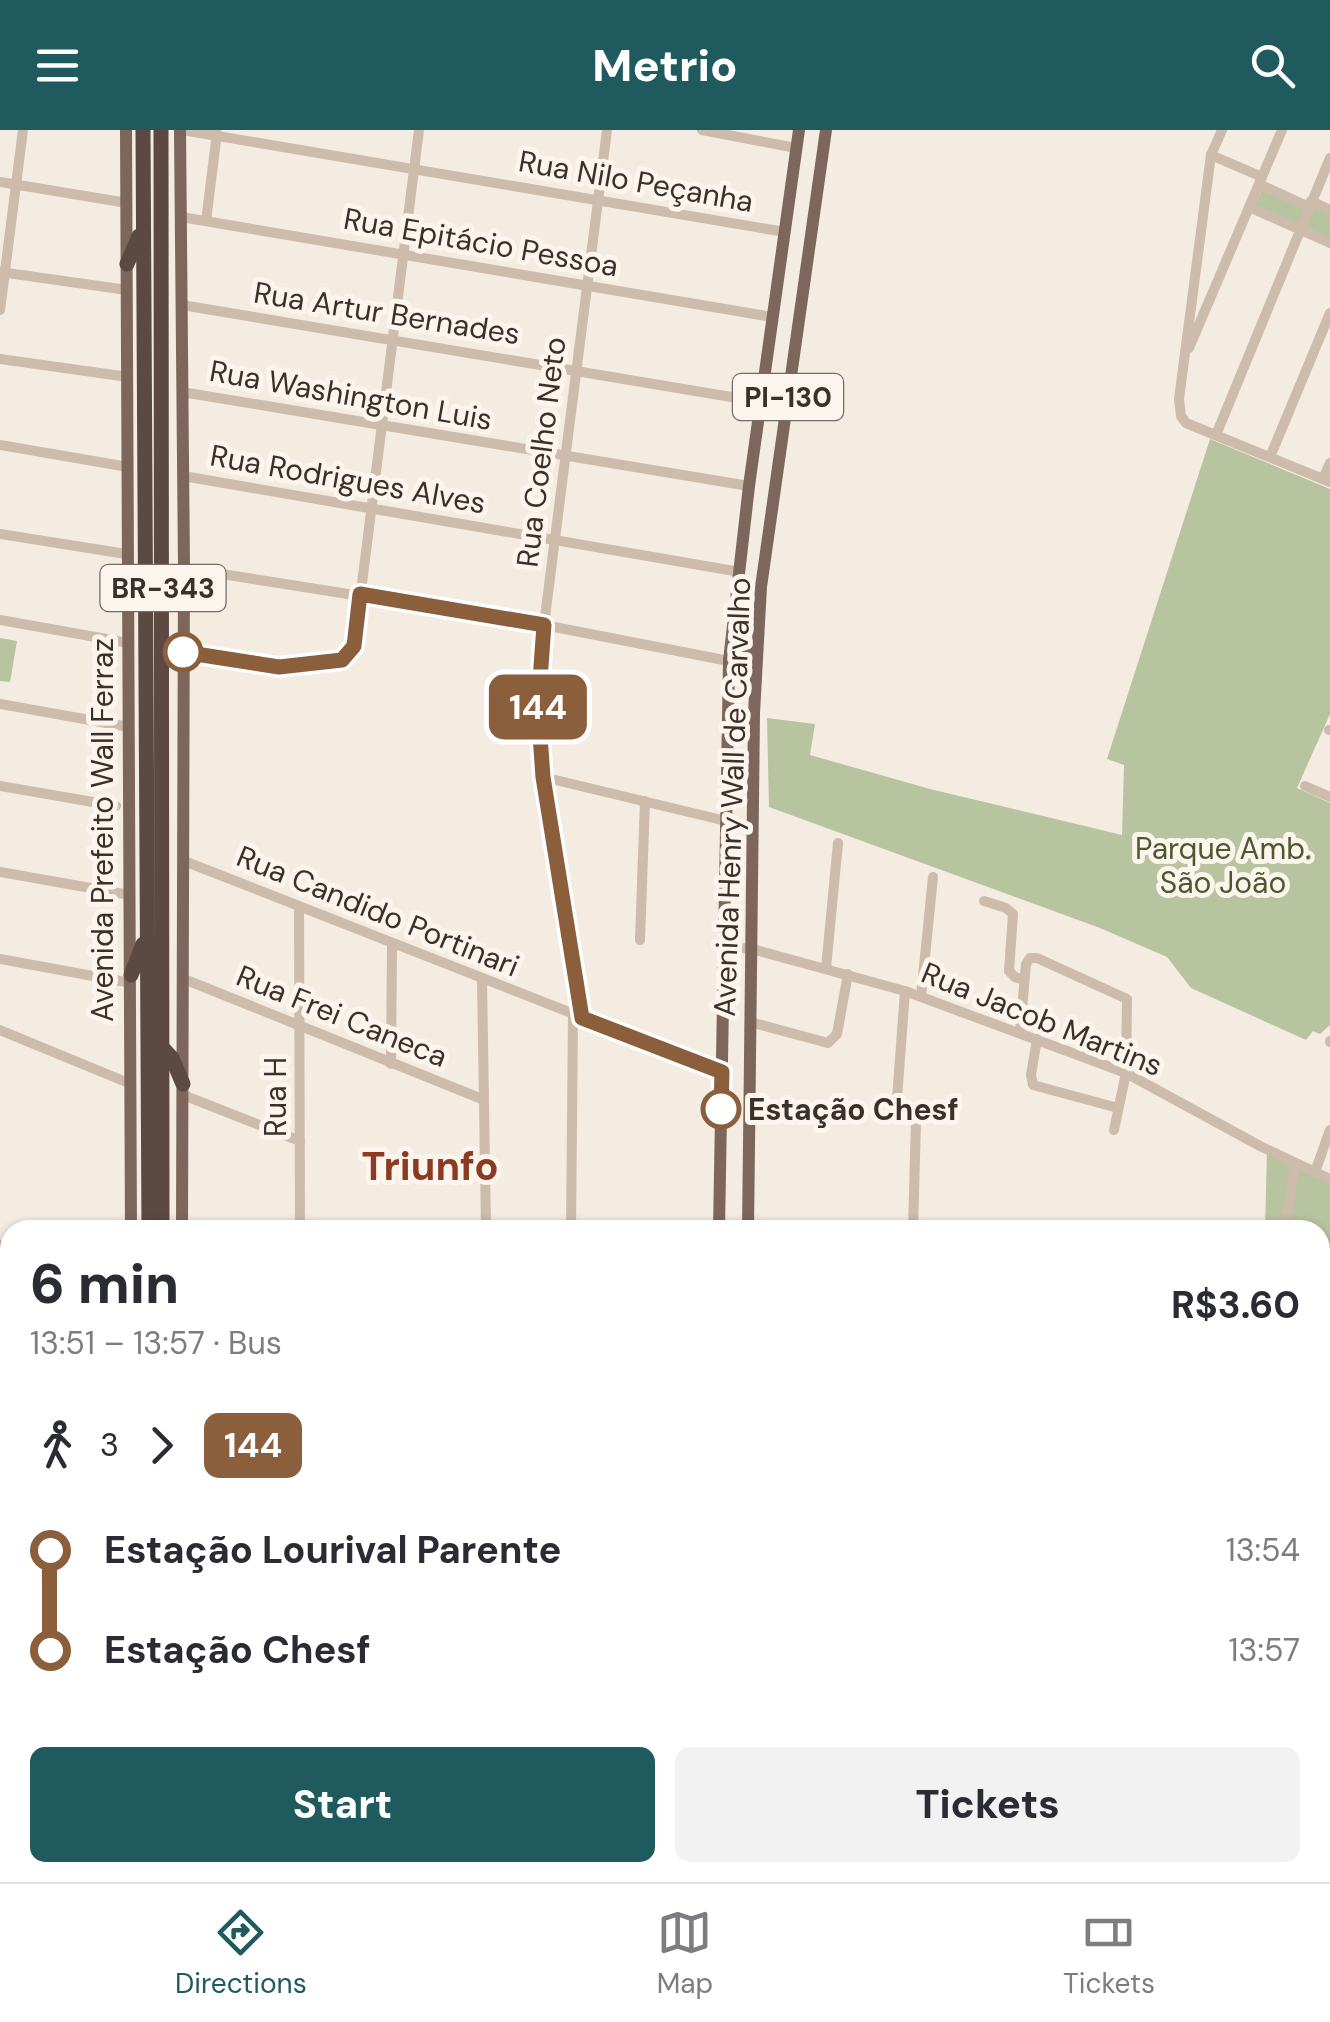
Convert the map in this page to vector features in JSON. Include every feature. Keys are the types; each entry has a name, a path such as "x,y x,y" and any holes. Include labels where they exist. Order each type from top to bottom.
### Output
{"highway":[{"name":"Avenida Prefeito Wall Ferraz","path":"143,130 148,1220"},
{"name":"Avenida Prefeito Wall Ferraz","path":"161,130 162,1220"},
{"path":"127,264 143,227"},
{"path":"129,414 142,429"},
{"path":"131,979 146,936"},
{"name":"BR-343","path":"161,1046 172,1058 183,1090"}],"main road":[{"name":"Avenida Prefeito Wall Ferraz","path":"126,130 132,1220"},
{"path":"181,130 183,1090"},
{"name":"Avenida Henry Wall de Carvalho","path":"720,1220 729,661 749,486 799,130"},
{"name":"Avenida Henry Wall de Carvalho","path":"748,1220 761,587 826,130"},
{"path":"729,661 757,644"},
{"name":"BR-343","path":"182,1220 183,1090"}],"street":[{"path":"0,310 22,130"},
{"name":"Rua Nilo Peçanha","path":"181,130 217,132 784,232"},
{"path":"183,652 279,667 342,660 354,646 419,130"},
{"name":"Rua Coelho Neto","path":"571,1220 577,1016 543,777 538,708 544,625 607,130"},
{"path":"702,130 796,148"},
{"path":"1221,130 1211,155 1183,363 1181,416 1186,422 1327,480 1330,463"},
{"path":"1183,363 1282,130"},
{"path":"206,221 217,132"},
{"path":"1211,155 1260,181 1330,210"},
{"path":"1216,435 1330,158"},
{"path":"0,182 127,203"},
{"path":"1249,207 1330,243"},
{"name":"Rua Epitácio Pessoa","path":"181,217 772,317"},
{"path":"2,272 127,290"},
{"name":"Rua Artur Bernades","path":"182,305 761,402"},
{"path":"1270,457 1330,313"},
{"path":"0,359 128,377"},
{"name":"Rua Washington Luis","path":"182,392 749,486"},
{"path":"0,445 128,466"},
{"name":"Rua Rodrigues Alves","path":"183,476 740,572"},
{"path":"0,534 126,554"},
{"path":"184,568 544,625 729,661"},
{"path":"0,620 129,643"},
{"path":"0,704 129,727"},
{"path":"543,777 726,821"},
{"path":"0,786 116,806"},
{"path":"1305,786 1330,797"},
{"path":"640,940 644,801"},
{"path":"826,968 838,842"},
{"name":"Rua Candido Portinari","path":"184,861 722,1072"},
{"path":"0,872 130,895"},
{"path":"921,996 932,877"},
{"path":"984,901 1013,914 1009,970 1024,980"},
{"name":"Rua H","path":"299,907 300,1220"},
{"path":"391,1064 392,945"},
{"name":"Rua Jacob Martins","path":"723,955 741,948 752,949 826,968 906,991 1020,1032 1126,1072 1330,1179"},
{"path":"1020,1032 1026,964 1030,958 1127,999 1126,1072 1114,1130"},
{"path":"0,959 131,979"},
{"path":"750,1022 828,1042 836,1034 848,974"},
{"name":"Rua Frei Caneca","path":"184,979 482,1100"},
{"path":"482,980 486,1220"},
{"path":"897,1099 906,991"},
{"path":"0,1030 131,1084"},
{"path":"1038,1039 1030,1075 1034,1085 1118,1108"},
{"path":"183,1090 300,1141"},
{"path":"914,1220 916,1120"},
{"path":"1315,1172 1330,1130"},
{"path":"1286,1220 1295,1163"}],"green space":[{"path":"1263,188 1306,208 1298,225 1255,205"},
{"path":"1314,206 1330,214 1330,240 1304,229"},
{"name":"Parque Amb. São João","path":"1210,439 1330,489 1330,714 1297,788 1330,803 1330,1025 1320,1034 1313,1031 1306,1040 1191,988 1167,957 1100,928 769,807 767,718 815,724 810,755 930,789 1122,835 1124,765 1107,759"},
{"path":"0,638 17,641 10,682 0,681"},
{"path":"1267,1151 1330,1181 1330,1220 1265,1220"}],"bus line":[{"name":"144","path":"183,652 279,667 342,660 354,646 360,594 544,625 538,708 543,777 582,1018 722,1072 721,1109"}],"place":[{"name":"Estação Chesf","path":"721,1109"}],"district":[{"name":"Triunfo","path":"430,1166"}]}
